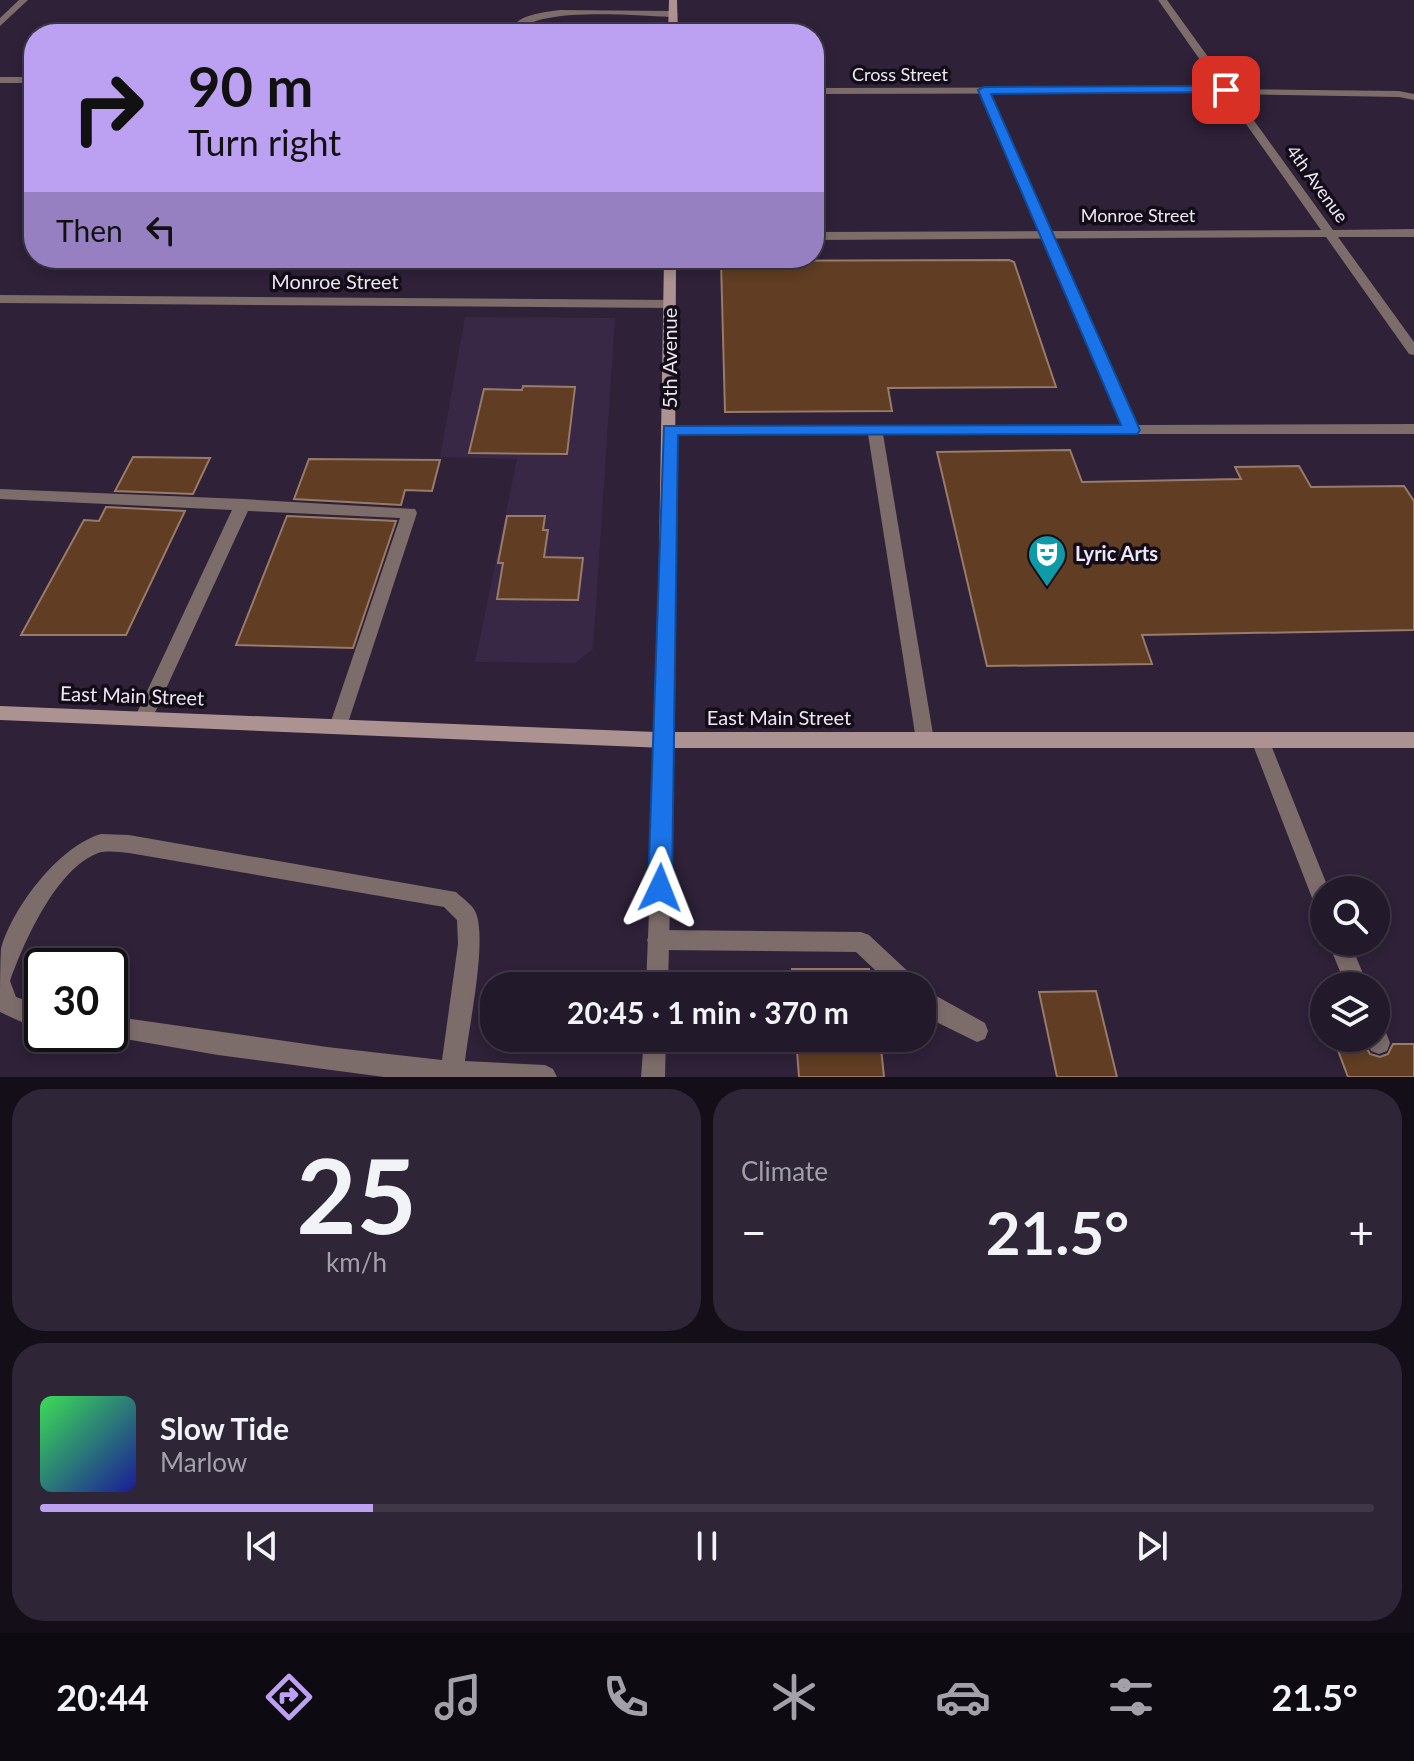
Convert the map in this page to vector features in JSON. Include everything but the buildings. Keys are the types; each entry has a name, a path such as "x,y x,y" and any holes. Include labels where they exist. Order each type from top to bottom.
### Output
{"main road":[{"path":"673,0 673,24"},
{"name":"5th Avenue","path":"665,740 670,268"},
{"name":"East Main Street","path":"0,713 665,740 1414,740"}],"street":[{"path":"0,23 24,0"},
{"name":"4th Avenue","path":"1162,0 1414,351"},
{"path":"519,24 547,14 673,14"},
{"path":"0,80 24,80"},
{"path":"984,90 1132,430"},
{"name":"Cross Street","path":"824,91 1227,91 1399,94 1414,97"},
{"name":"Monroe Street","path":"824,236 1414,233"},
{"name":"Monroe Street","path":"0,299 670,304"},
{"path":"670,430 1414,429"},
{"path":"875,430 925,740"},
{"path":"0,494 409,513 338,727"},
{"path":"143,719 243,504"},
{"name":"5th Avenue","path":"657,972 665,740"},
{"path":"1260,740 1313,876"},
{"path":"24,1012 7,1004 0,981 7,952 23,921 74,857 97,844 129,844 449,899 467,916 469,944 451,1076"},
{"path":"658,940 861,942 893,972"},
{"path":"936,1010 977,1031"},
{"path":"128,1030 451,1076 545,1077"},
{"path":"653,1077 654,1052"}],"shaded area":[{"path":"465,317 615,318 593,649 575,663 475,662 517,459 440,457"}],"place":[{"name":"Lyric Arts","path":"1047,588"}],"route":[{"path":"660,888 670,430 1132,430 984,90 1226,90"}]}
